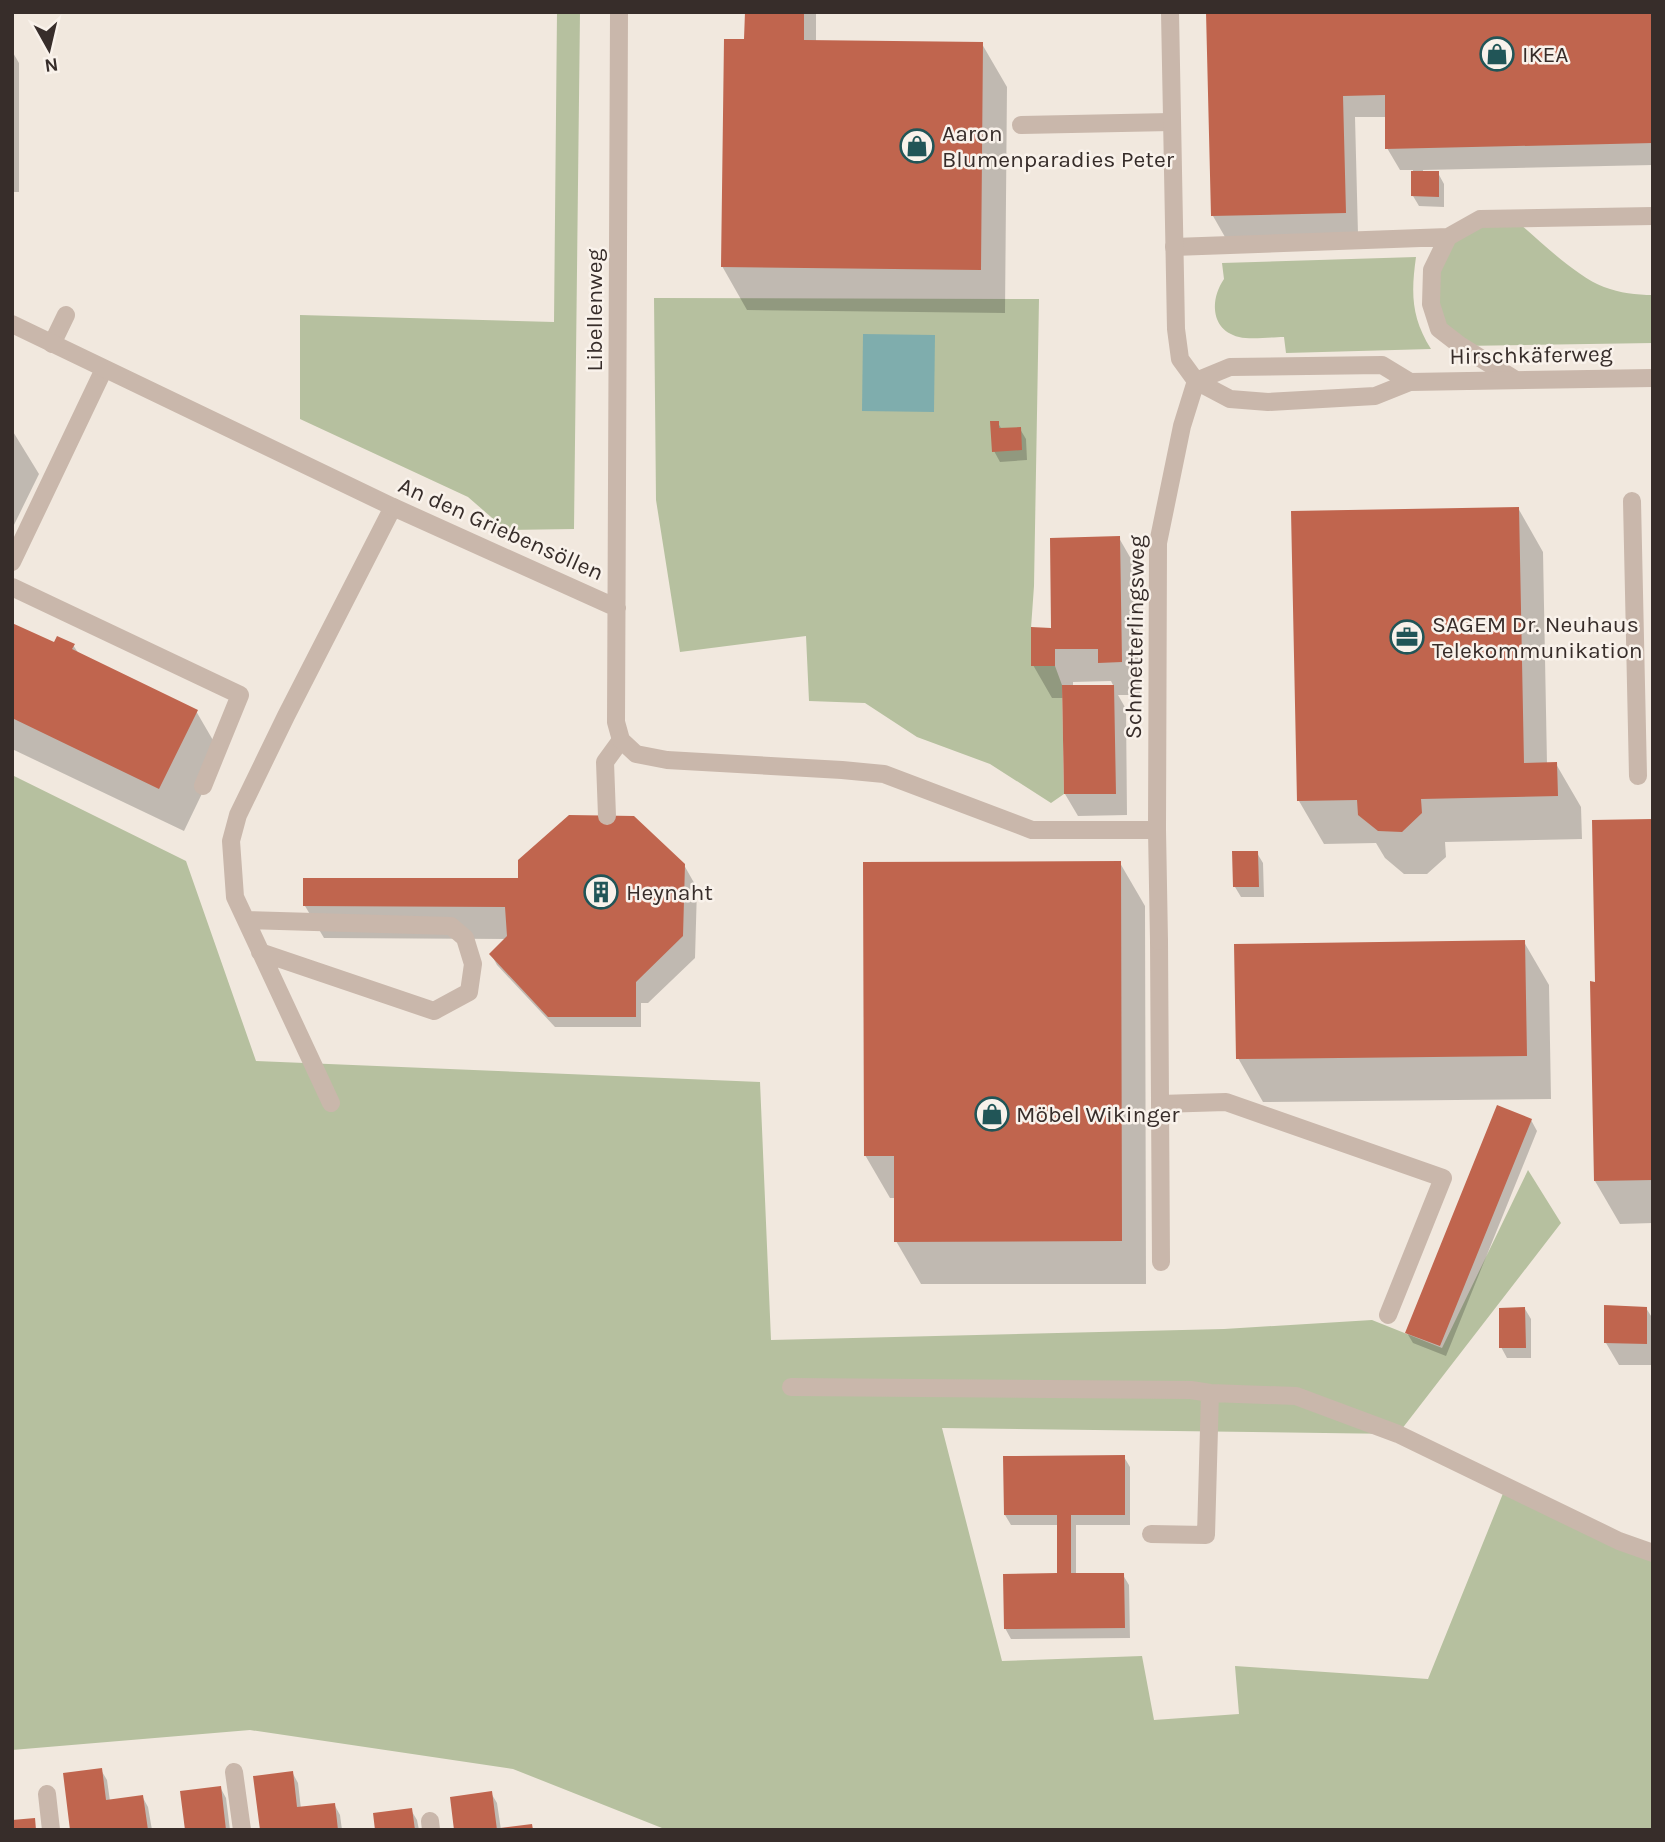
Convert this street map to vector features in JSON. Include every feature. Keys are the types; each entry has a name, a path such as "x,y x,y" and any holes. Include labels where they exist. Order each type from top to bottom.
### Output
{"street":[{"name":"Libellenweg","path":"617,608 620,12"},
{"path":"1170,12 1176,329 1180,359 1196,381 1230,368 1382,365 1410,382"},
{"path":"1021,125 1171,122"},
{"path":"1174,247 1448,237 1480,219 1653,216"},
{"path":"1448,237 1432,270 1431,304 1439,329 1514,379"},
{"path":"52,344 66,315"},
{"name":"An den Griebensöllen","path":"12,324 393,507 617,608 616,722 621,740"},
{"path":"12,562 104,369"},
{"name":"Hirschkäferweg","path":"1196,381 1230,399 1268,402 1375,396 1410,382 1653,378"},
{"name":"Schmetterlingsweg","path":"1161,1262 1157,830 1158,543 1182,426 1196,381"},
{"path":"1632,501 1638,776"},
{"path":"331,1103 234,897 231,841 238,815 286,716 393,507"},
{"path":"12,587 240,695 203,786"},
{"path":"607,816 605,762 621,740 636,754 667,760 842,769 884,774 1031,830 1157,830"},
{"path":"246,920 451,926 465,938 473,964 469,992 434,1011 260,952"},
{"path":"1160,1104 1226,1102 1443,1178 1388,1315"},
{"path":"791,1387 1191,1391 1296,1396 1398,1434 1619,1541 1653,1553"},
{"path":"1151,1534 1206,1535 1210,1393"},
{"path":"234,1772 242,1830"},
{"path":"47,1794 51,1830"}],"green space":[{"path":"557,12 580,12 574,529 506,530 468,497 300,419 300,315 554,322"},
{"path":"1513,218 1557,256 1593,282 1622,292 1653,295 1653,343 1461,346 1439,329 1432,270 1448,237"},
{"path":"1416,257 1414,304 1424,337 1431,349 1286,353 1284,337 1239,337 1222,328 1215,313 1216,296 1224,279 1222,263"},
{"path":"654,298 1039,299 1032,666 1055,666 1062,685 1064,794 1051,803 990,764 917,737 865,703 809,701 806,636 680,652 656,500"},
{"path":"12,775 186,861 256,1061 760,1082 771,1340 1224,1329 1372,1320 1442,1348 1528,1170 1561,1223 1398,1434 942,1428 1002,1661 1142,1656 1154,1720 1239,1714 1235,1666 1428,1679 1506,1486 1653,1553 1653,1830 667,1830 513,1769 250,1730 12,1750"}],"water":[{"path":"863,334 935,335 934,412 862,411"}],"building":[{"path":"745,12 804,12 804,40 983,42 981,270 721,267 724,39 744,39"},
{"path":"1206,12 1653,12 1653,143 1385,149 1385,95 1343,96 1346,213 1211,216"},
{"path":"1411,171 1439,171 1439,197 1411,196"},
{"path":"990,421 999,421 999,428 1021,427 1022,450 992,452"},
{"name":"SAGEM Dr. Neuhaus Telekommunikation","path":"1519,507 1524,763 1557,762 1558,796 1421,799 1422,813 1402,832 1378,831 1358,815 1357,800 1297,801 1291,511"},
{"path":"1120,536 1122,662 1098,663 1098,649 1055,649 1055,666 1031,666 1031,627 1051,628 1050,538"},
{"path":"12,623 54,642 57,636 75,644 72,649 198,710 159,789 12,718"},
{"path":"1062,685 1114,685 1116,794 1064,794"},
{"name":"Heynaht","path":"569,815 634,816 685,864 683,936 636,982 636,1017 548,1017 489,954 507,936 505,907 303,906 303,878 518,878 518,860"},
{"path":"1653,819 1653,1180 1594,1181 1590,981 1595,982 1592,820"},
{"path":"1232,851 1258,851 1259,887 1233,887"},
{"name":"Möbel Wikinger","path":"1121,861 1122,1241 894,1242 894,1156 864,1156 863,862"},
{"path":"1525,940 1527,1056 1236,1059 1234,944"},
{"path":"1497,1105 1532,1119 1440,1346 1405,1333"},
{"path":"1604,1305 1647,1307 1647,1344 1604,1343"},
{"path":"1525,1307 1526,1348 1499,1348 1499,1308"},
{"path":"1125,1455 1125,1515 1071,1515 1071,1573 1124,1573 1125,1628 1004,1629 1003,1574 1057,1573 1057,1515 1004,1515 1003,1456"},
{"path":"102,1768 106,1800 143,1795 148,1830 70,1830 63,1773"},
{"path":"293,1771 297,1807 335,1803 338,1830 260,1830 253,1776"},
{"path":"221,1786 226,1830 185,1830 180,1791"},
{"path":"492,1791 497,1830 454,1830 450,1797"},
{"path":"412,1808 415,1830 375,1830 373,1813"},
{"path":"35,1818 36,1830 12,1830 12,1820"},
{"path":"532,1824 533,1830 500,1830 500,1828"}],"place":[{"name":"IKEA","path":"1497,54"},
{"name":"Aaron Blumenparadies Peter","path":"917,146"},
{"name":"SAGEM Dr. Neuhaus Telekommunikation","path":"1407,637"},
{"name":"Heynaht","path":"601,892"},
{"name":"Möbel Wikinger","path":"992,1114"}]}
